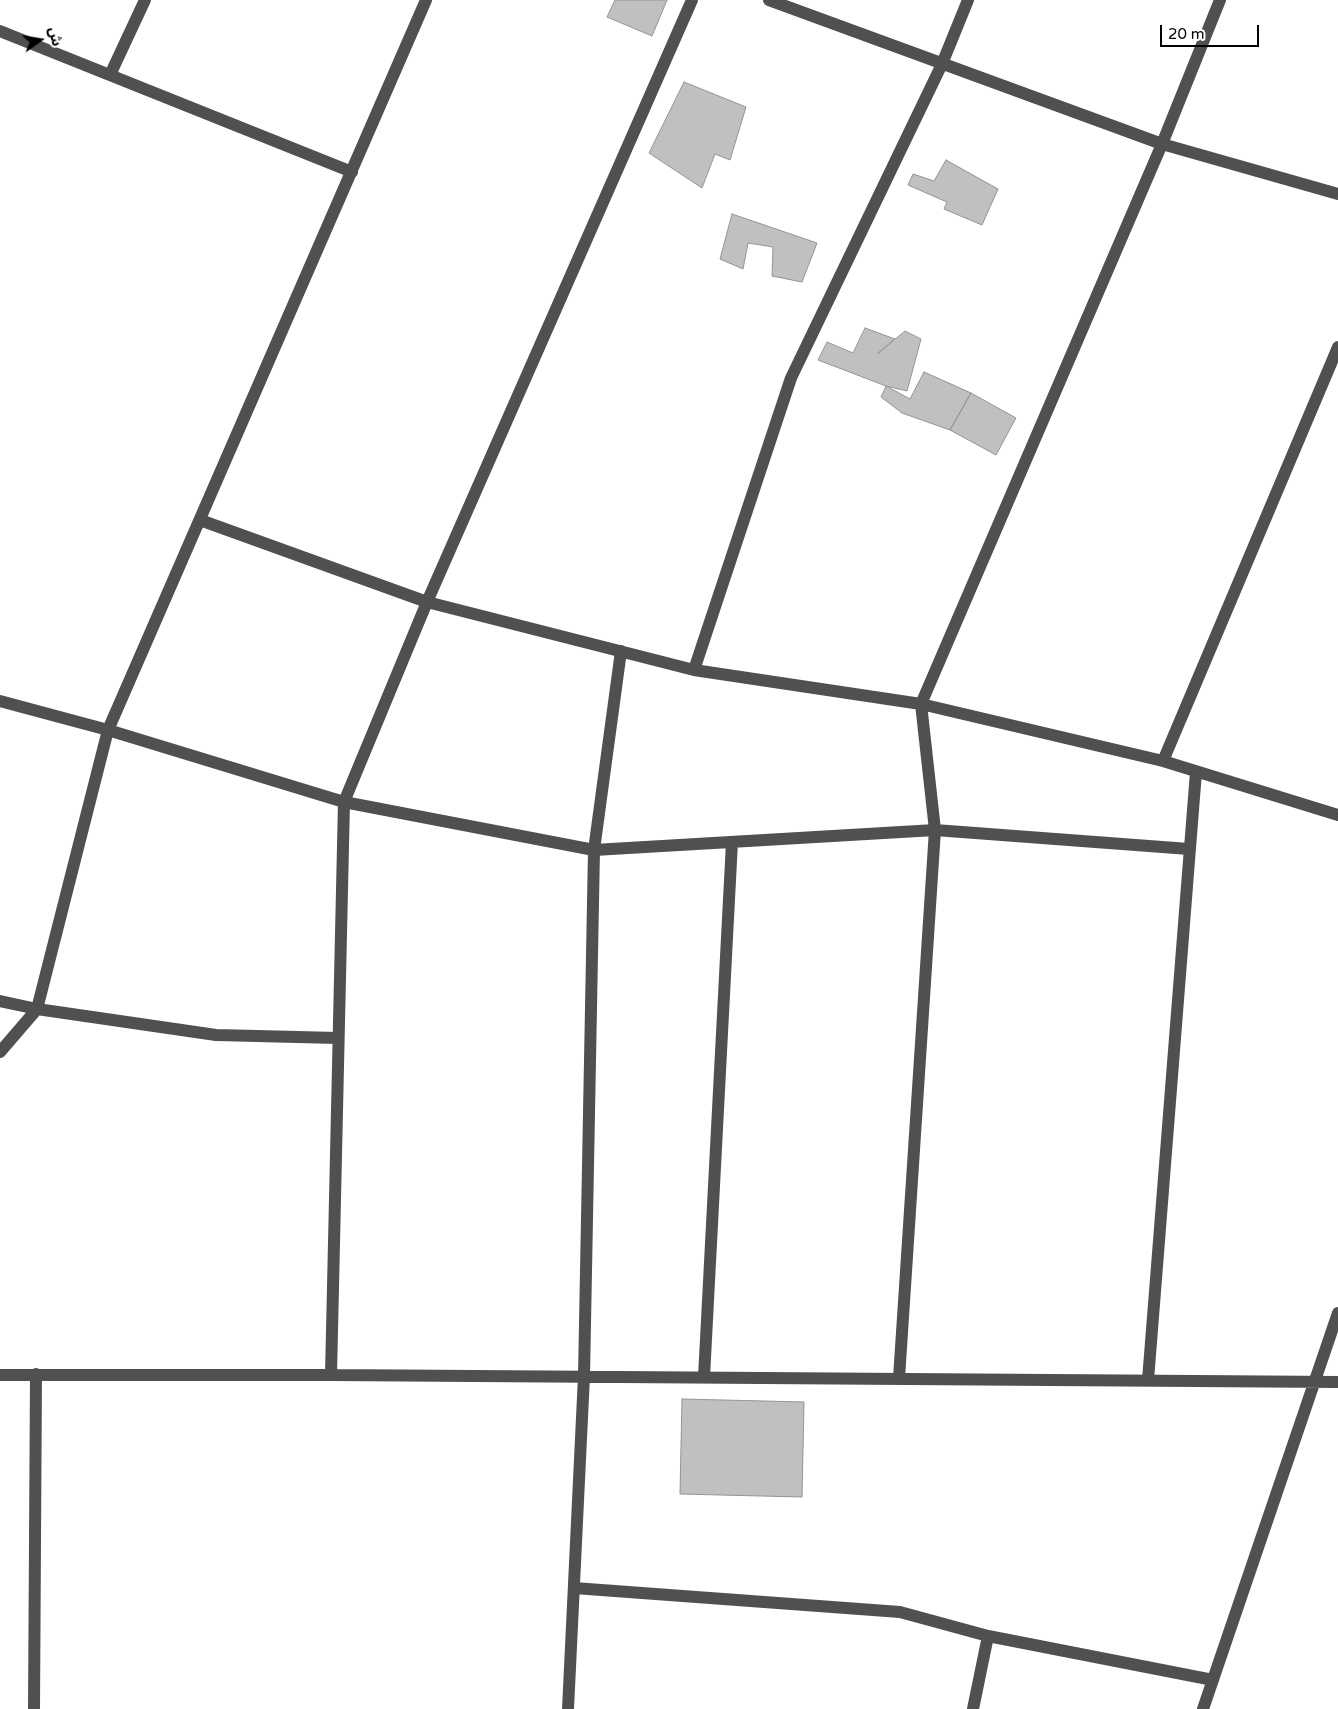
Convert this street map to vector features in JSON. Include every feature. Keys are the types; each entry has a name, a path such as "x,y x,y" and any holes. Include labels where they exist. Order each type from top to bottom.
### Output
{"street":[{"path":"110,75 145,0"},
{"path":"0,1052 37,1009 108,730 426,0"},
{"path":"331,1375 344,802 427,602 692,0"},
{"path":"769,0 1162,144 1338,194"},
{"path":"694,670 791,378 942,64 968,0"},
{"path":"899,1378 934,830 921,704 1162,144 1220,0"},
{"path":"0,31 352,172"},
{"path":"1163,761 1338,346"},
{"path":"200,520 427,602 694,670 921,704 1163,761 1338,815"},
{"path":"568,1709 584,1376 594,850 621,651"},
{"path":"0,701 108,730 344,802 594,850 934,830 1189,849"},
{"path":"1148,1380 1196,772"},
{"path":"704,1377 732,842"},
{"path":"0,1001 37,1009 216,1034 338,1038"},
{"path":"1203,1709 1338,1313"},
{"path":"34,1709 36,1374"},
{"path":"0,1375 584,1376 1338,1382"},
{"path":"574,1588 900,1612 988,1636 1213,1680"},
{"path":"973,1709 988,1636"}],"building":[{"path":"615,0 667,0 652,36 607,17"},
{"path":"684,82 746,107 730,160 715,154 702,188 649,153"},
{"path":"946,160 998,189 982,225 944,209 947,202 908,185 913,174 934,181"},
{"path":"732,214 817,243 802,282 772,276 773,247 748,243 743,269 720,259"},
{"path":"865,328 895,339 877,354 905,331 921,339 907,391 886,386 818,360 827,342 853,353"},
{"path":"924,372 971,393 950,430 902,413 881,397 886,386 910,399"},
{"path":"971,393 1016,418 996,455 950,430"},
{"path":"682,1399 804,1402 802,1497 680,1494"}]}
